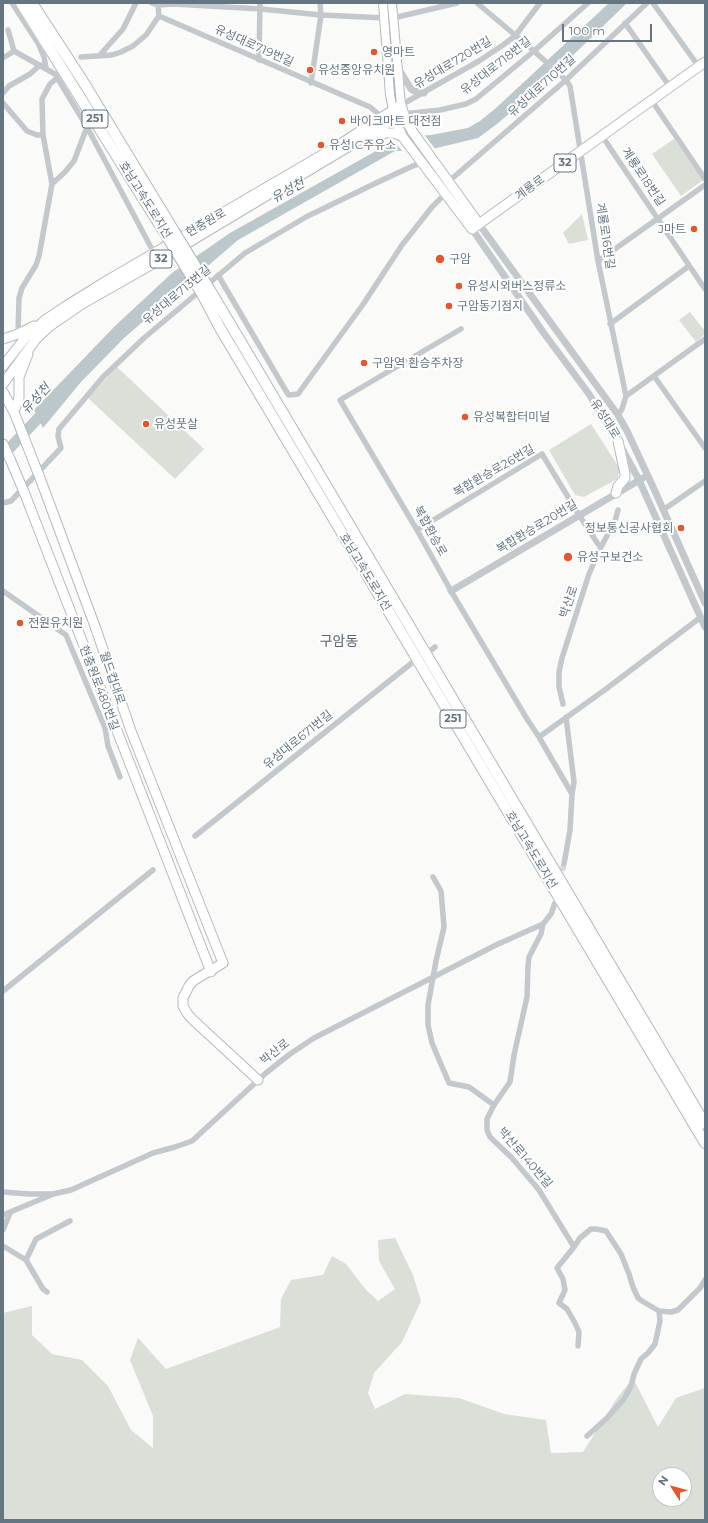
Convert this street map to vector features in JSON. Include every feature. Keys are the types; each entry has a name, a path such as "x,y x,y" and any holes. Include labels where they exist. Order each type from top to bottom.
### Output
{"highway":[{"name":"호남고속도로지선","path":"21,3 170,233 705,1124"},
{"name":"호남고속도로지선","path":"32,3 84,83 170,233"},
{"name":"호남고속도로지선","path":"206,292 220,328 705,1143"}],"main road":[{"name":"유성대로","path":"383,3 389,18 398,68 398,112 402,136 425,161"},
{"name":"유성대로","path":"392,3 389,18 390,95 398,112 412,131 425,161 445,194 475,227"},
{"name":"계룡로","path":"475,227 703,65"},
{"name":"현충원로","path":"3,366 26,337 46,320 103,283 334,148 382,117 398,112"},
{"path":"337,153 398,112"},
{"path":"337,153 365,140 386,133 393,133 402,136"},
{"name":"현충원로","path":"3,384 36,339 50,326 87,300 156,262 337,153"},
{"path":"425,161 448,182 475,227"},
{"path":"3,340 46,320"},
{"path":"14,412 19,398 19,377 36,339"},
{"name":"월드컵대로","path":"3,392 14,412 40,478 96,629 131,731 223,963 211,972 24,492 3,444"},
{"path":"616,493 625,474 618,441"},
{"path":"211,972 193,981 183,998 183,1006 187,1013 258,1080"}],"street":[{"path":"12,3 38,43 44,57 46,68"},
{"path":"99,56 122,29 136,3"},
{"path":"152,3 260,6 321,15 389,18 457,3"},
{"path":"311,83 321,15 320,3"},
{"name":"유성대로720번길","path":"477,3 566,80"},
{"name":"유성대로720번길","path":"398,112 424,93 479,61 515,36 540,3"},
{"name":"유성대로718번길","path":"398,112 440,110 466,104 476,98 534,51 588,3"},
{"name":"유성대로710번길","path":"448,182 566,80 647,3"},
{"name":"계룡로","path":"653,3 703,65"},
{"path":"82,57 112,55 132,46 146,35 159,16 160,4"},
{"path":"260,6 260,60"},
{"name":"유성대로719번길","path":"159,16 311,83 370,107 382,117"},
{"path":"625,23 670,88"},
{"path":"8,30 14,51 57,74 154,253"},
{"path":"3,58 14,51"},
{"path":"3,93 9,86 30,74 40,65"},
{"path":"398,68 411,89 424,93"},
{"path":"18,334 19,298 22,288 36,265 39,256 52,184 43,135 42,100 57,74"},
{"path":"566,80 570,86 581,152"},
{"path":"652,101 705,179"},
{"path":"3,103 27,131 37,135 43,135"},
{"path":"52,184 74,161 87,127"},
{"name":"계룡로18번길","path":"602,136 705,289"},
{"name":"계룡로16번길","path":"581,152 598,261 626,396"},
{"name":"유성대로713번길","path":"3,503 11,501 61,448 58,436 59,428 103,377 144,338 245,252 306,217 425,161"},
{"path":"598,261 705,185"},
{"path":"218,275 286,391 289,395 298,394 364,303 402,245 445,194"},
{"name":"유성대로","path":"475,227 618,415 648,475 705,603"},
{"name":"유성대로","path":"475,227 544,332 589,394 618,441 703,615 705,627"},
{"path":"610,324 689,266"},
{"name":"복합환승로","path":"461,329 340,400 526,719 539,737 572,794"},
{"path":"618,415 622,409 626,396 705,339"},
{"path":"654,376 705,448"},
{"name":"복합환승로26번길","path":"416,530 542,454 579,515"},
{"path":"637,481 648,475"},
{"name":"복합환승로20번길","path":"451,591 637,481"},
{"path":"664,510 705,481"},
{"name":"박산로","path":"563,704 559,687 559,672 562,658 589,574 616,521 618,510"},
{"path":"579,515 598,544 602,547"},
{"name":"현충원로480번길","path":"3,591 66,635 105,728 108,746 120,777"},
{"path":"539,737 606,689 703,615"},
{"name":"유성대로671번길","path":"195,836 413,662"},
{"path":"564,864 570,830 574,782 566,717"},
{"path":"3,992 153,870"},
{"path":"433,877 441,891 444,928 428,1005 428,1025 432,1043 448,1084 469,1087 494,1106"},
{"path":"543,924 551,914 555,903"},
{"name":"박산로","path":"3,1192 53,1194 71,1190 123,1165 153,1153 192,1141 258,1080 290,1054 314,1038 433,976 543,924"},
{"name":"박산로140번길","path":"543,924 541,934 529,957 527,997 514,1055 510,1082 487,1119 487,1130 490,1137 512,1158 539,1190 574,1247"},
{"path":"3,1215 53,1194"},
{"path":"3,1230 10,1213"},
{"path":"26,1260 36,1239 70,1221"},
{"path":"578,1346 579,1332 567,1309 559,1303 565,1290 563,1279 557,1268 580,1238 591,1229 606,1231 620,1254 638,1298 659,1311 671,1312 678,1310 695,1293 705,1280"},
{"path":"3,1246 26,1260 47,1292"},
{"path":"587,1436 607,1418 624,1399 631,1386 634,1374 641,1359 655,1344 660,1321 659,1311"}],"shaded area":[{"path":"609,3 627,3 537,90 478,138 428,150 395,151 238,240 124,338 81,382 43,428 34,410 115,326 172,273 230,233 392,142 414,136 431,135 468,128 480,121 496,108"},
{"path":"674,139 703,180 681,196 652,154"},
{"path":"582,214 588,240 569,244 563,233"},
{"path":"690,312 705,331 705,334 696,342 679,320"},
{"name":"유성풋살","path":"117,367 204,449 175,479 88,398"},
{"path":"591,424 620,469 617,479 584,497 575,495 549,450"},
{"path":"395,1238 413,1275 421,1301 402,1342 374,1373 368,1393 375,1409 405,1394 459,1398 504,1414 546,1420 551,1453 583,1452 617,1398 633,1378 658,1427 676,1398 705,1388 705,1520 3,1520 3,1313 32,1306 32,1335 52,1354 82,1360 108,1386 131,1430 153,1448 153,1416 130,1360 138,1338 166,1369 280,1327 281,1299 291,1280 323,1275 332,1256 346,1264 366,1290 378,1301 395,1289 379,1261 378,1240"}],"pier":[{"path":"423,133 436,150 404,153 398,146 388,141 413,134"}],"waterway":[{"name":"유성천","path":"3,455 48,408"}],"tunnel":[{"path":"560,879 564,864"}],"place":[{"name":"영마트","path":"374,52"},
{"name":"유성중앙유치원","path":"310,70"},
{"name":"바이크마트 대전점","path":"342,121"},
{"name":"유성IC주유소","path":"321,145"},
{"name":"J마트","path":"694,229"},
{"name":"구암","path":"440,259"},
{"name":"유성시외버스정류소","path":"459,286"},
{"name":"구암동기점지","path":"449,306"},
{"name":"구암역 환승주차장","path":"364,363"},
{"name":"유성복합터미널","path":"465,417"},
{"name":"유성풋살","path":"146,424"},
{"name":"정보통신공사협회","path":"681,528"},
{"name":"유성구보건소","path":"568,557"},
{"name":"전원유치원","path":"20,623"}],"district":[{"name":"구암동","path":"339,642"}]}
